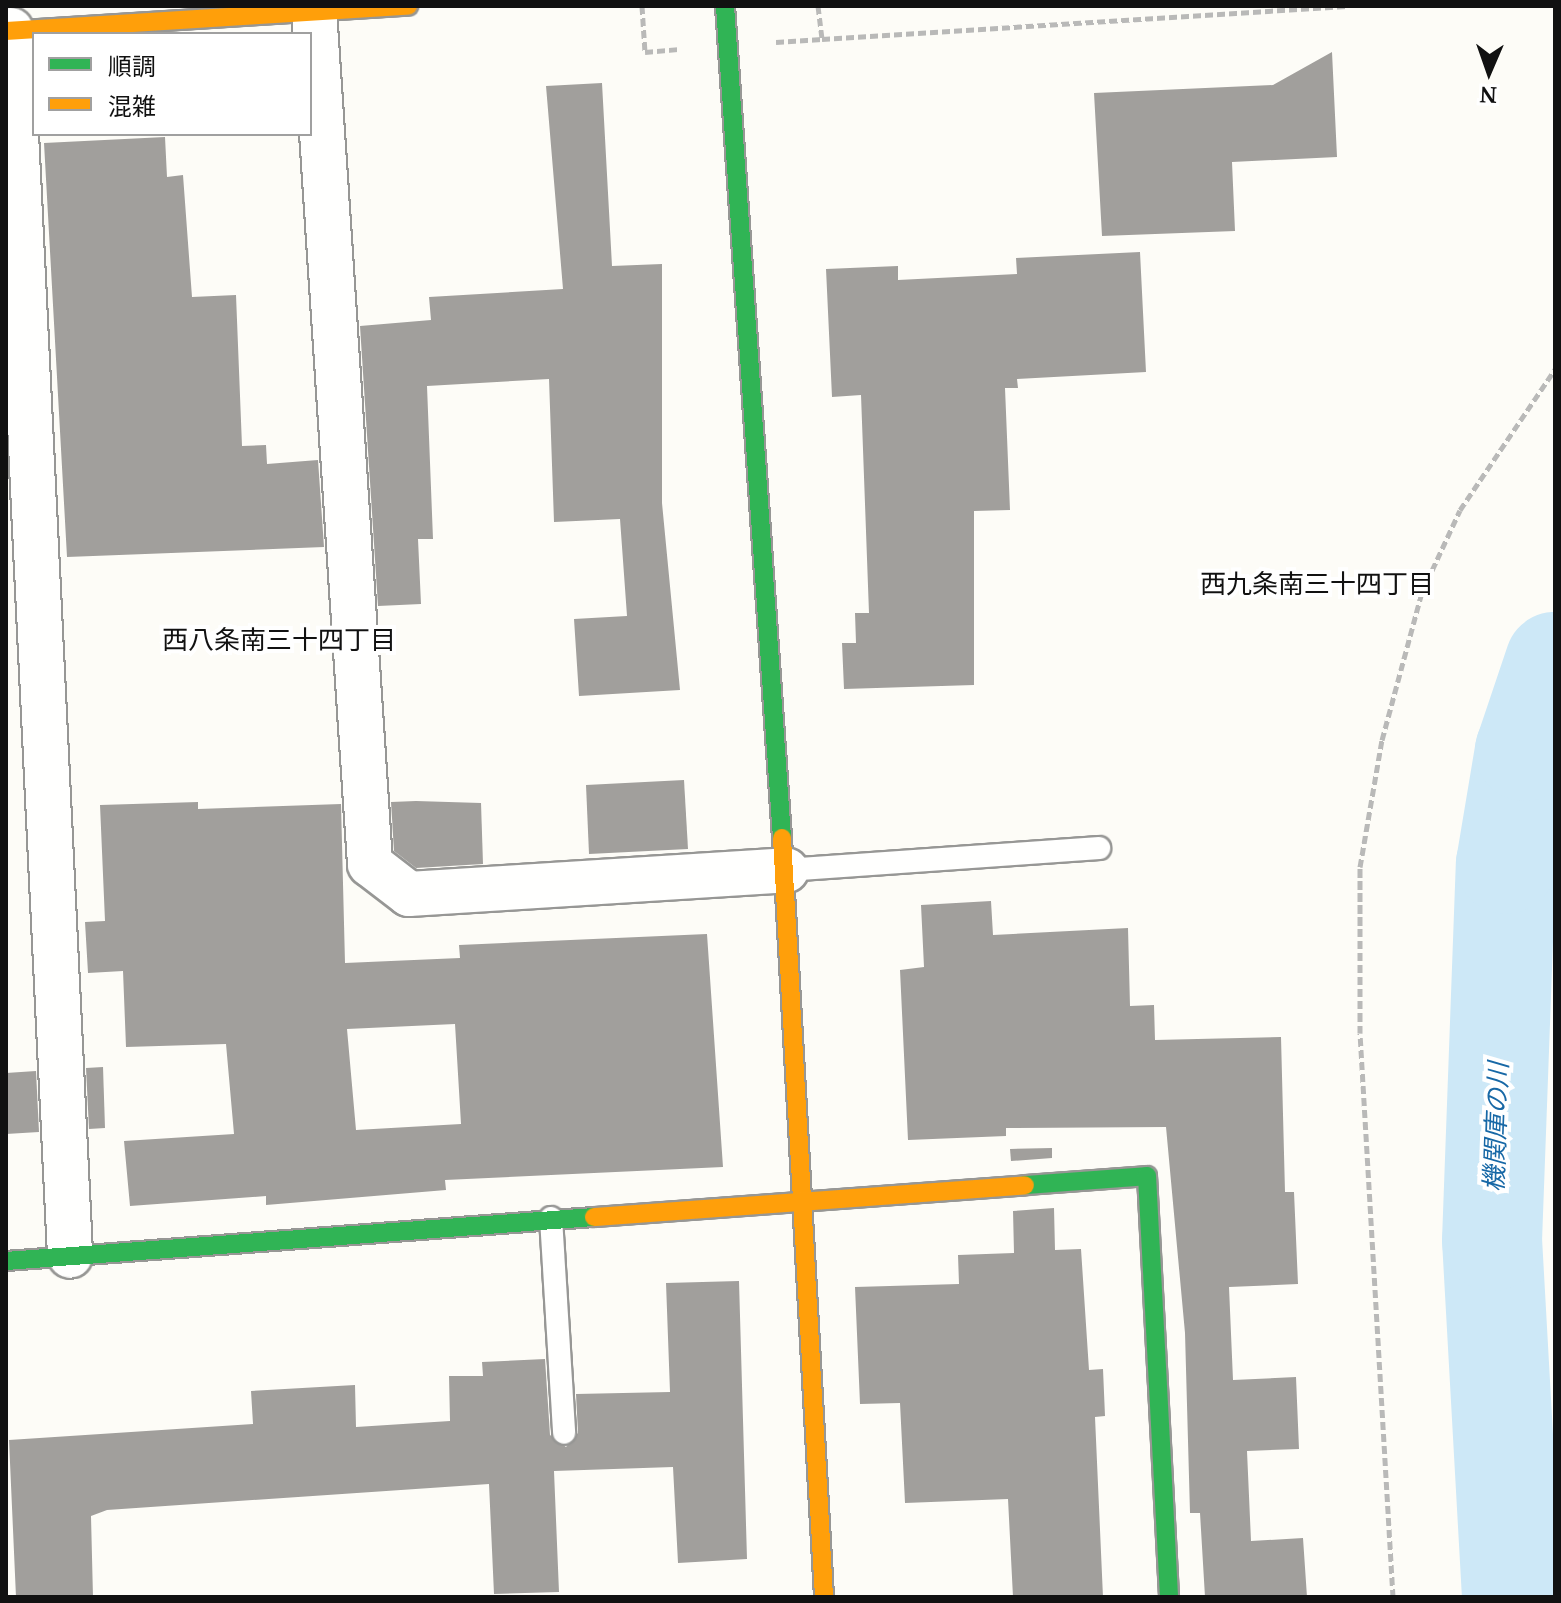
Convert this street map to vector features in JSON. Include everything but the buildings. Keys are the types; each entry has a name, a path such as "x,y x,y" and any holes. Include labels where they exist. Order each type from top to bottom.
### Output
{"street":[{"path":"70,1256 12,170 8,31 408,6"},
{"path":"725,6 807,1199 824,1597"},
{"path":"314,11 370,864 409,894 786,870"},
{"path":"6,1261 1147,1176 1169,1597"}],"lane":[{"path":"786,870 1099,848"},
{"path":"551,1218 564,1433"}],"path":[{"path":"818,6 822,39 1347,6"},
{"path":"1393,1597 1360,1033 1360,867 1382,740 1422,592 1460,510 1555,369"}],"waterway":[{"name":"機関庫の川","path":"1512,1597 1492,1241 1506,864 1525,751 1555,662"}],"traffic: fast":[{"path":"725,6 782,838"},
{"path":"1025,1185 1147,1176 1169,1597"},
{"path":"6,1261 594,1217"}],"traffic: slow":[{"path":"6,31 408,6"},
{"path":"782,838 824,1597"},
{"path":"594,1217 1025,1185"}],"district":[{"name":"西九条南三十四丁目","path":"1317,584"},
{"name":"西八条南三十四丁目","path":"279,640"}]}
